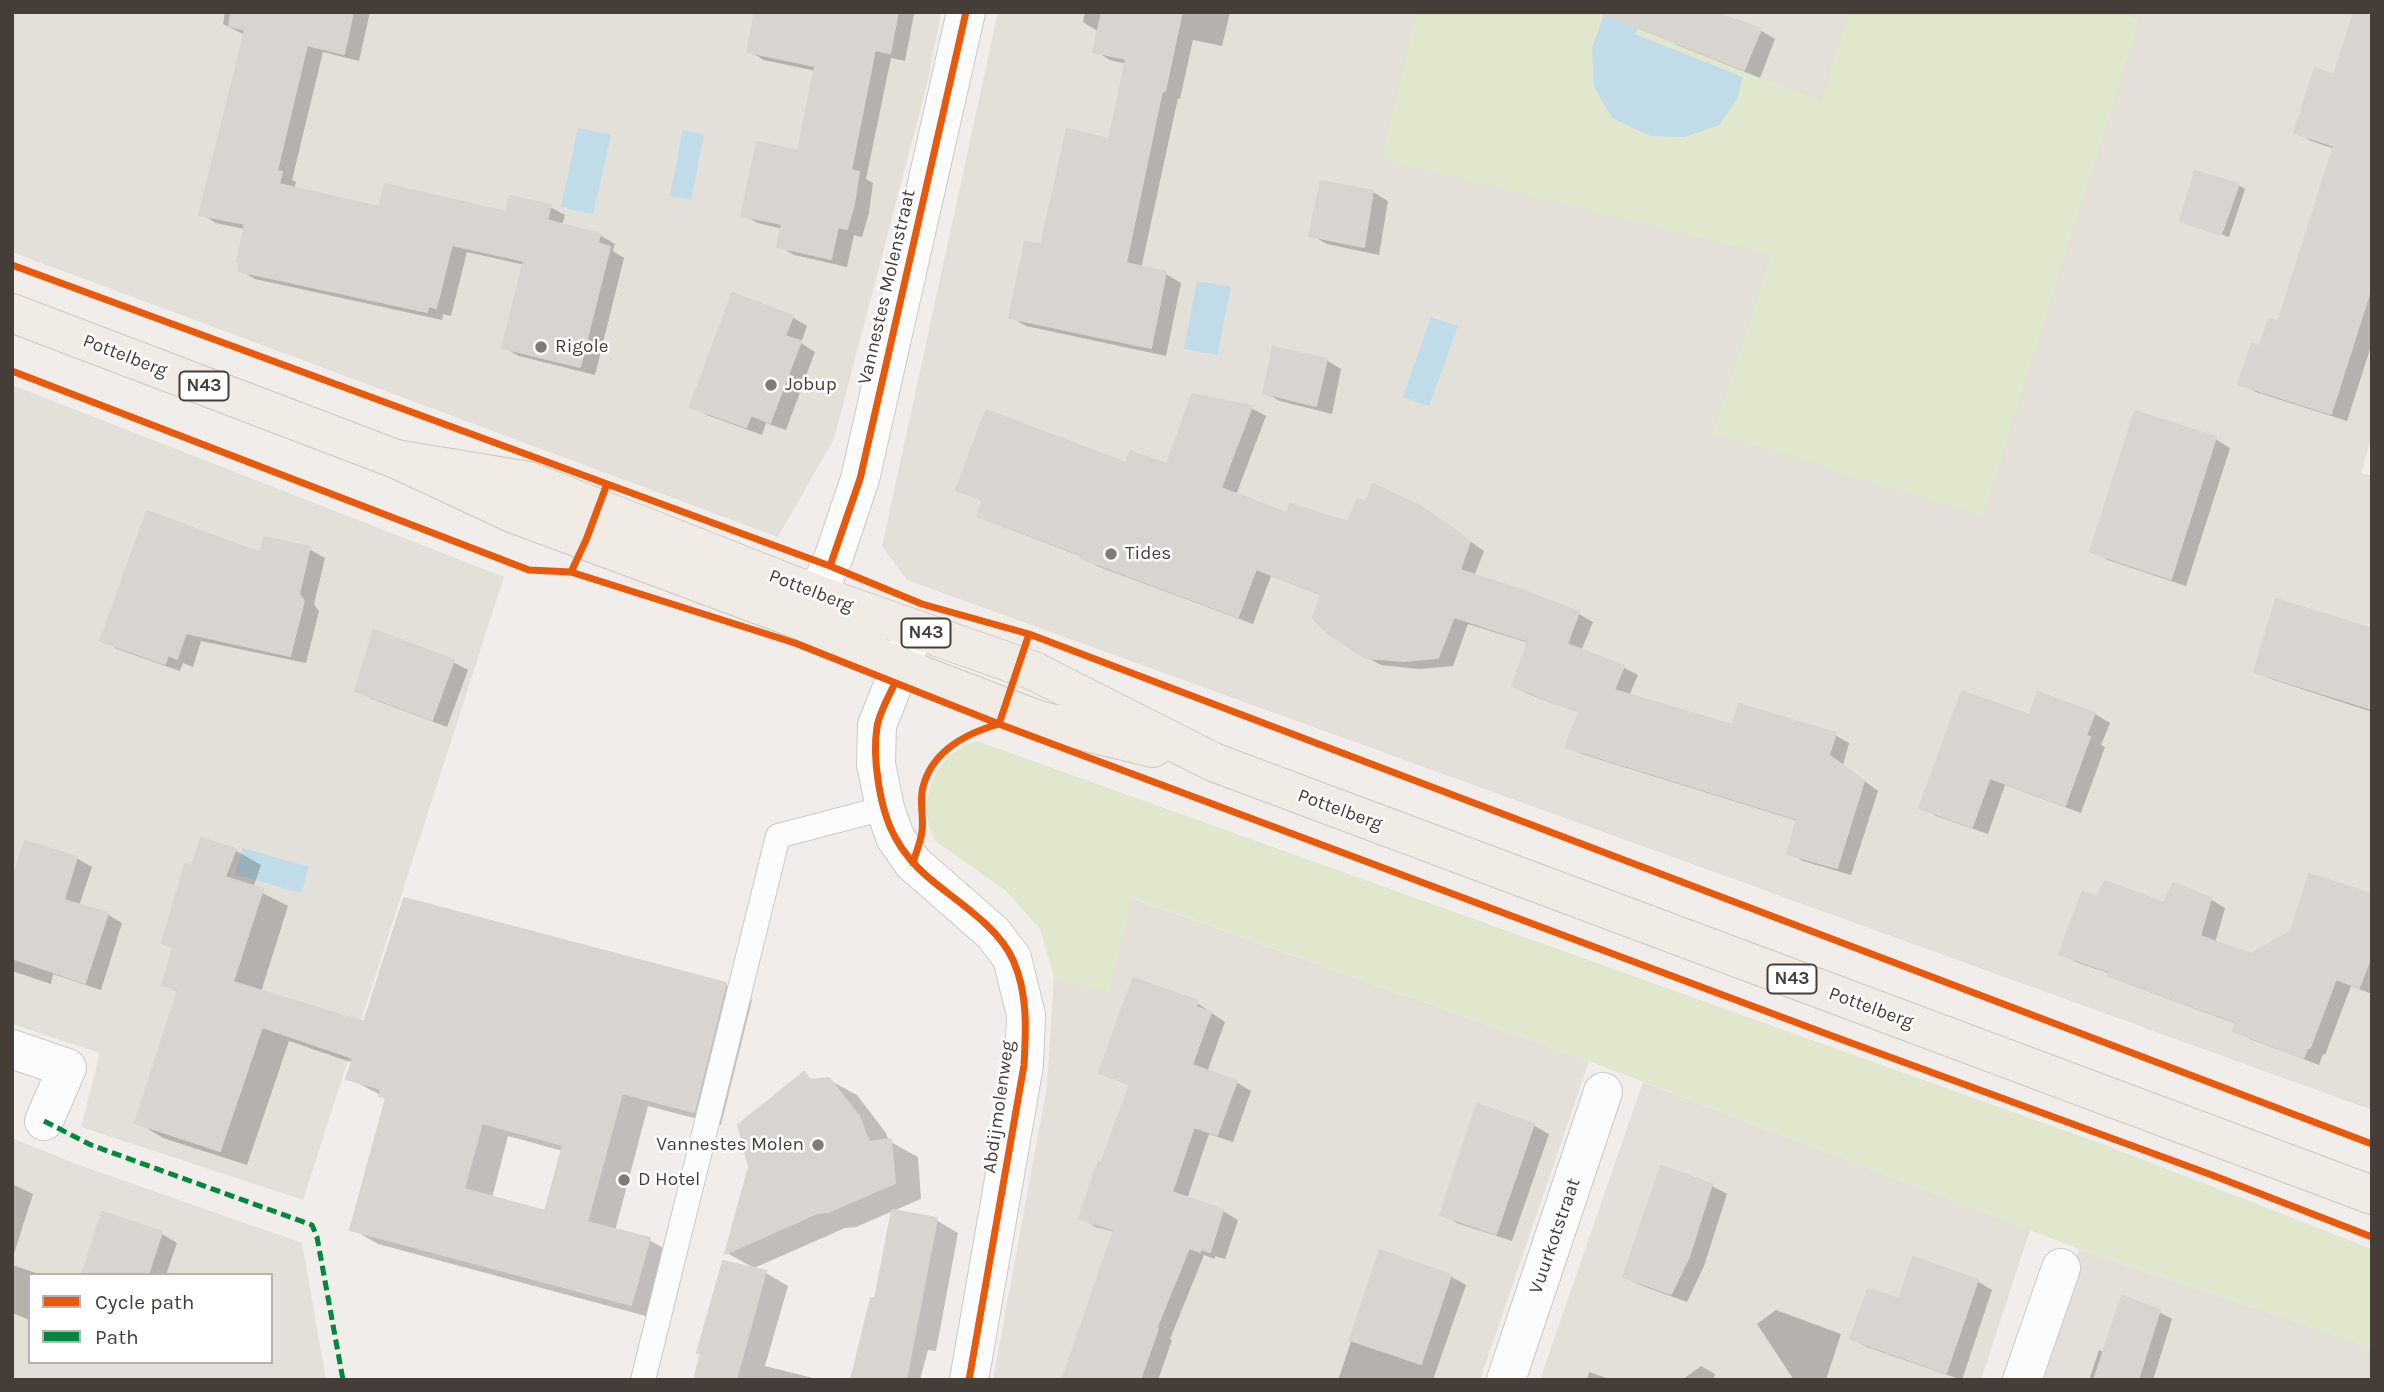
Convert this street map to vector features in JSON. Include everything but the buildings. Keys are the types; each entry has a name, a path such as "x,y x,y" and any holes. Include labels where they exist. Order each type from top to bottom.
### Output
{"main road":[{"name":"Pottelberg","path":"12,313 396,459 514,514 812,609 915,629 1034,671 1213,762 2372,1195"},
{"name":"Pottelberg","path":"812,609 900,667 1038,720 1213,762"}],"street":[{"name":"Vannestes Molenstraat","path":"812,609 860,479 966,12"},
{"name":"Abdijmolenweg","path":"915,629 877,725 876,764 884,808 895,837 913,863 993,933 1013,958 1026,1015 1024,1065 969,1380"},
{"path":"12,1049 67,1068 44,1121"},
{"name":"Vuurkotstraat","path":"1506,1380 1603,1092"},
{"path":"2022,1380 2061,1268"}],"lane":[{"path":"643,1380 778,836 884,808"}],"shaded area":[{"path":"12,12 941,12 928,80 834,439 778,537 12,252"},
{"path":"998,12 2372,12 2372,436 2361,473 2372,476 2372,1110 907,580 882,546"},
{"path":"12,385 504,577 303,1200 81,1127 100,1053 12,1024"},
{"path":"1132,898 1589,1061 1480,1380 993,1380 1047,1086 1054,977 1108,993"},
{"path":"1643,1082 2030,1230 1981,1380 1540,1380"},
{"path":"12,1138 76,1164 302,1243 326,1380 12,1380"},
{"path":"2079,1249 2372,1348 2372,1380 2036,1380"}],"green space":[{"path":"1416,12 1641,12 1658,37 1821,101 1848,12 2117,12 2140,20 1983,517 1713,432 1771,255 1381,159"},
{"path":"977,741 2105,1145 2372,1249 2372,1348 2079,1249 1589,1061 1133,898 1108,994 1054,977 1040,929 1005,890 935,841 929,826 926,807 935,774 948,757 963,746"}],"water":[{"path":"1605,12 1642,19 1635,34 1743,77 1737,99 1719,125 1684,137 1650,136 1612,118 1594,87 1592,48"},
{"path":"578,128 611,135 593,214 561,207"},
{"path":"683,130 704,135 691,200 670,196"},
{"path":"1197,281 1231,287 1217,355 1184,349"},
{"path":"1431,317 1458,326 1429,406 1403,397"},
{"path":"243,848 309,867 301,893 235,874"}],"marked path":[{"path":"44,1121 91,1145 312,1225 317,1237 343,1380"}],"cycle path":[{"path":"830,566 860,479 966,12"},
{"path":"12,265 830,566 922,604 1029,634 2372,1144"},
{"path":"12,371 529,570 571,572 795,643 999,724 2372,1237"},
{"path":"571,572 607,484"},
{"path":"999,724 1029,634"},
{"path":"895,683 880,716 876,740 878,784 890,826 902,848 919,869 976,915 997,936 1013,960 1024,998 1024,1065 969,1380"},
{"path":"913,863 922,831 923,787 934,763 963,738 999,724"}],"place":[{"name":"Rigole","path":"541,347"},
{"name":"Jobup","path":"771,385"},
{"name":"Tides","path":"1111,554"},
{"name":"Vannestes Molen","path":"818,1145"},
{"name":"D Hotel","path":"624,1180"}]}
